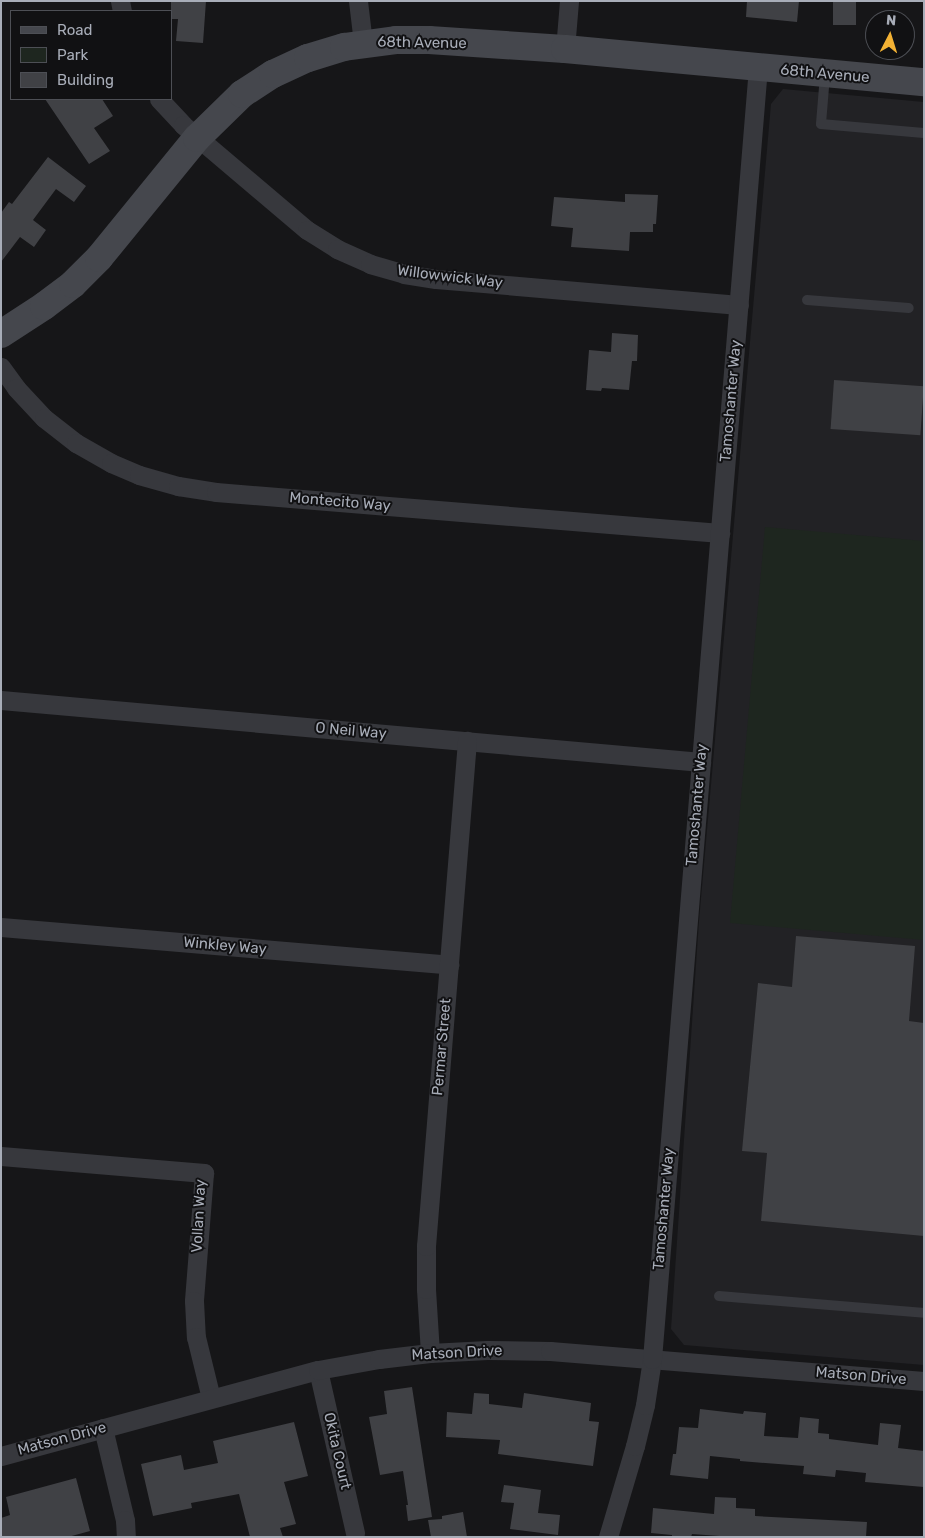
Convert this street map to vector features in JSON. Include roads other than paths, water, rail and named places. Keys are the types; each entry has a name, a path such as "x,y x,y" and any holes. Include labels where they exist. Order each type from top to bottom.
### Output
{"street":[{"path":"358,1 362,43"},
{"path":"565,49 569,1"},
{"name":"68th Avenue","path":"1,334 44,306 73,284 99,258 197,138 242,94 274,74 308,58 362,43 429,40 565,49 924,82"},
{"name":"Tamoshanter Way","path":"608,1537 637,1438 652,1359 758,68"},
{"name":"Willowwick Way","path":"160,100 197,138 306,230 337,249 370,264 404,274 436,279 739,306"},
{"name":"Montecito Way","path":"1,368 16,388 44,418 76,443 111,463 139,475 178,486 216,492 720,533"},
{"name":"O Neil Way","path":"1,700 701,762"},
{"name":"Permar Street","path":"430,1353 426,1289 426,1246 467,741"},
{"name":"Winkley Way","path":"1,927 449,965"},
{"name":"Vollan Way","path":"1,1156 204,1173 194,1302 196,1337 210,1398"},
{"name":"Matson Drive","path":"1,1456 318,1370 379,1359 430,1353 487,1350 550,1351 924,1381"},
{"name":"Okita Court","path":"318,1370 355,1533"},
{"path":"103,1428 125,1520 126,1537"}],"lane":[{"path":"826,74 821,124 924,132"},
{"path":"807,300 909,308"},
{"path":"719,1296 924,1313"}]}
